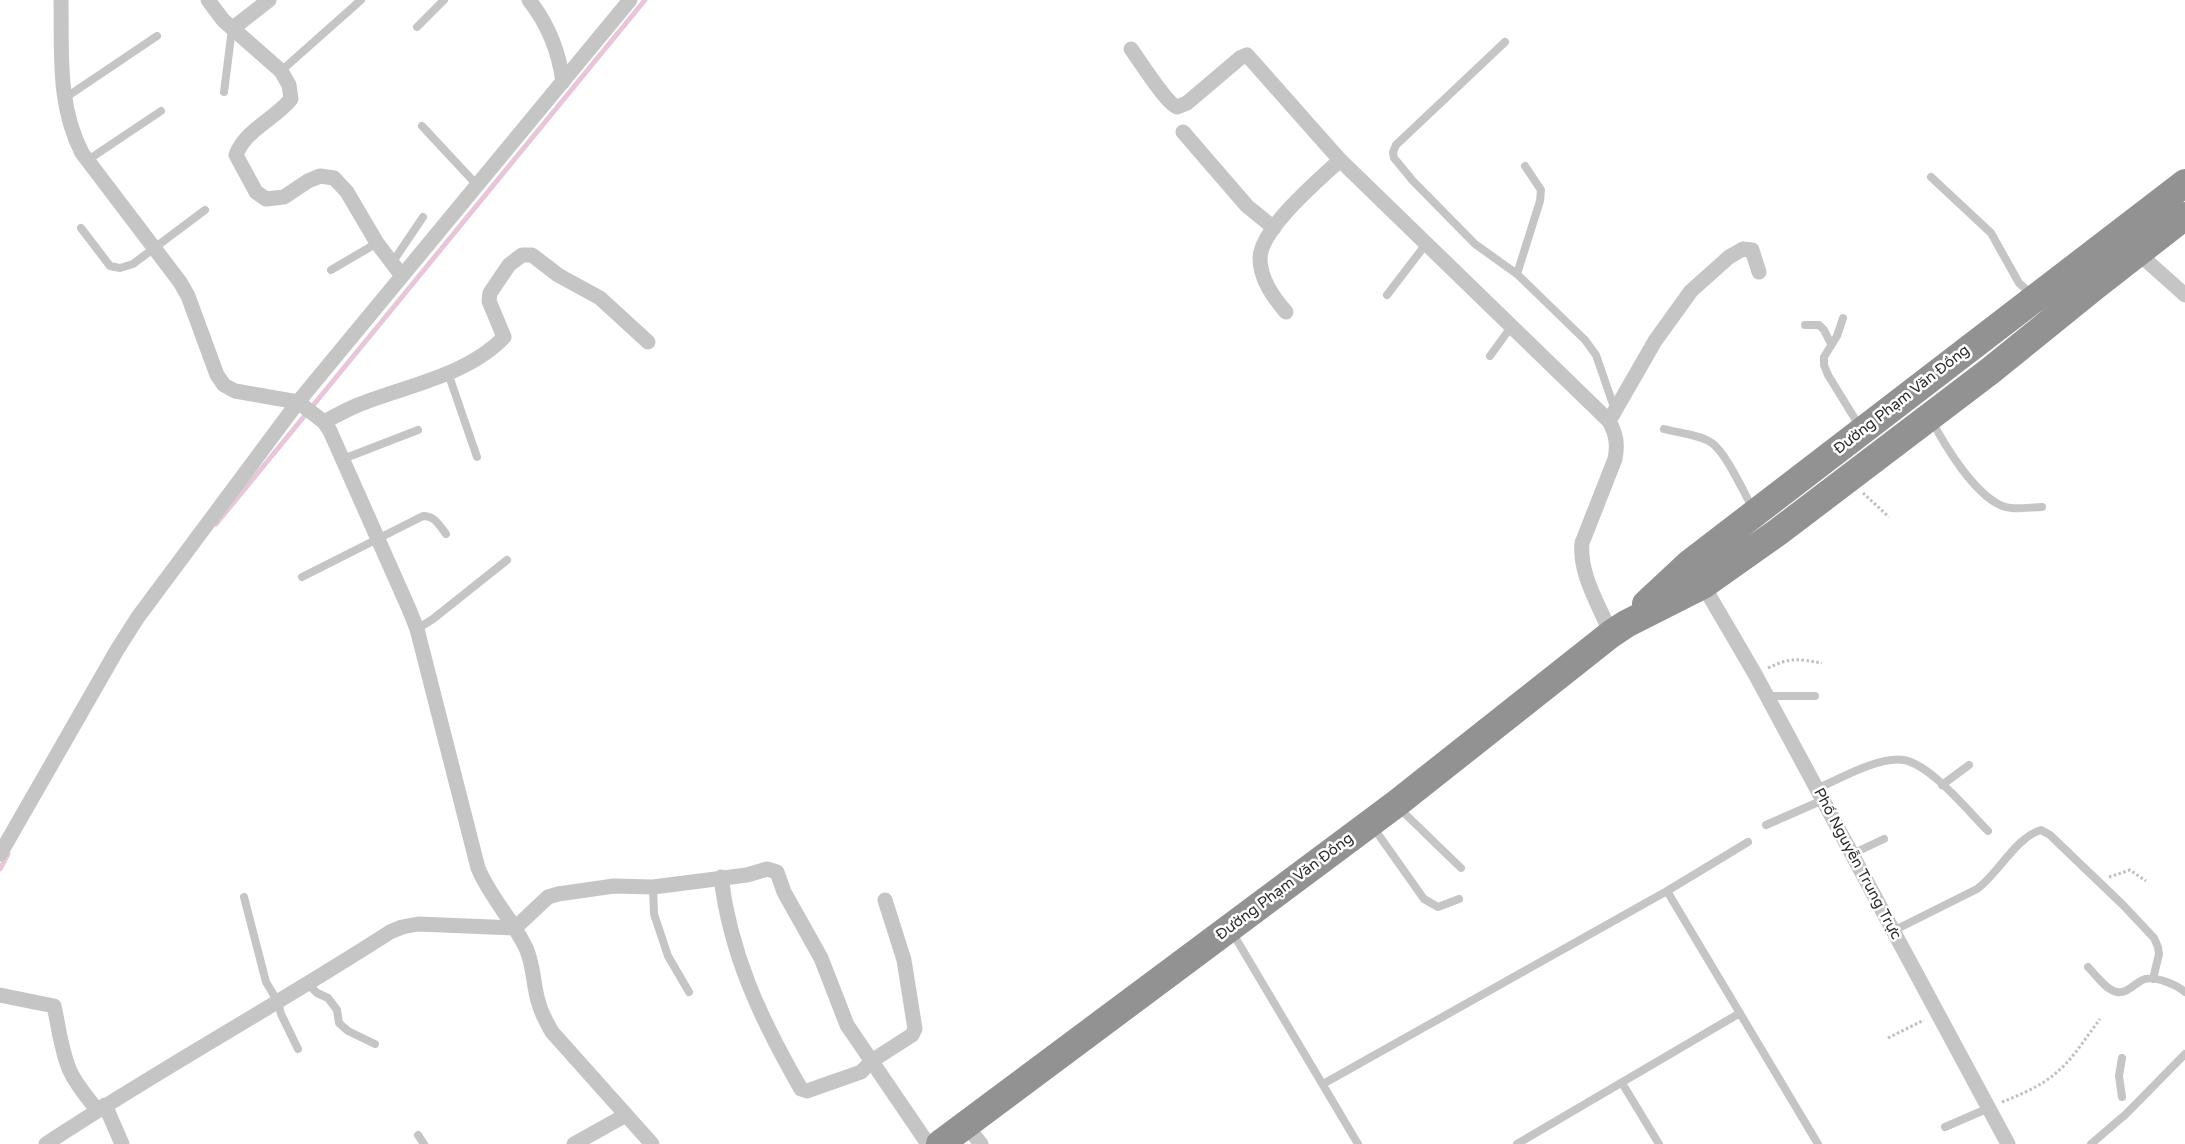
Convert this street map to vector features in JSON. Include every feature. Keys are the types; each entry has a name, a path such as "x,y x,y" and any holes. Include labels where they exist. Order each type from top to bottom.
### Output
{"highway":[{"name":"Đường Phạm Văn Đồng","path":"940,1144 974,1135 1230,928 1371,824 1619,629 1676,575 2185,183"},
{"name":"Đường Phạm Văn Đồng","path":"1619,629 1703,585 1929,417 2055,320 2185,216"}],"street":[{"path":"61,0 64,98 72,134 88,160 154,247 188,296 218,375 224,385 235,391 300,404 320,419 330,431 417,629 478,868 486,886 514,928 530,958 538,1003 544,1019 552,1032 652,1144"},
{"path":"208,0 223,20 281,71 289,85 291,99 282,110 264,122 239,145 236,155 256,192 266,200 284,197 308,180 320,176 334,178 347,192 377,243 402,276"},
{"path":"233,28 269,0"},
{"path":"529,0 543,20 556,50 563,82"},
{"path":"0,854 117,650 138,617 300,404 402,276 630,0"},
{"path":"1131,49 1173,106 1177,107 1187,103 1240,58 1247,55 1340,160 1512,327 1612,415 1618,447 1582,542 1581,556 1584,570 1619,629"},
{"path":"1183,132 1247,206 1274,228"},
{"path":"1286,312 1272,296 1261,267 1261,251 1274,228 1301,197 1340,160"},
{"path":"1612,415 1655,341 1699,283 1729,257 1743,249 1752,250 1759,272"},
{"path":"2138,253 2185,295"},
{"path":"320,419 448,373 496,345 504,336 489,300 490,293 510,266 522,256 532,255 558,275 600,298 648,342"},
{"name":"Phố Nguyễn Trung Trực","path":"1703,585 1755,674 2008,1144"},
{"path":"46,1144 101,1108 309,985 402,926 418,924 514,928 548,897 558,894 614,886 653,887 747,875 767,869 777,872 784,892 821,958 847,1025 873,1060 917,1131 928,1144"},
{"path":"721,877 725,913 736,950 763,1020 801,1089 807,1091 861,1072 873,1060 912,1035 915,1029 904,960 886,900"},
{"path":"0,995 54,1006 63,1052 70,1071 79,1086 101,1108 122,1144"},
{"path":"574,1144 626,1115"}],"lane":[{"path":"281,71 361,0"},
{"path":"416,27 444,0"},
{"path":"224,92 233,28"},
{"path":"64,98 157,36"},
{"path":"1505,42 1396,145 1393,152 1397,163 1413,181 1475,244 1517,274 1585,340 1596,355 1612,415"},
{"path":"88,160 161,111"},
{"path":"422,126 477,185"},
{"path":"1517,274 1540,201 1541,190 1525,166"},
{"path":"1932,177 1991,234 2019,283 2035,297 2055,320"},
{"path":"81,228 110,266 120,268 133,264 205,210"},
{"path":"392,264 423,217"},
{"path":"331,270 377,243"},
{"path":"1387,294 1426,244"},
{"path":"1843,318 1824,357 1828,375 1862,431"},
{"path":"1805,325 1819,325 1831,344"},
{"path":"1490,356 1512,327"},
{"path":"448,373 476,457"},
{"path":"1929,417 1948,451 1963,471 1992,500 2000,506 2015,508 2042,507"},
{"path":"343,459 418,430"},
{"path":"1664,430 1700,438 1713,444 1725,459 1755,513"},
{"path":"302,577 423,516 430,516 446,534"},
{"path":"417,629 434,619 507,560"},
{"path":"1767,696 1814,696"},
{"path":"1766,825 1868,766 1897,760 1916,764 1931,773 1988,831"},
{"path":"1942,785 1970,765"},
{"path":"1396,804 1461,868"},
{"path":"1371,824 1424,899 1438,907 1459,899"},
{"path":"1893,931 1977,889 1988,881 2030,834 2042,830 2050,835 2099,882 2154,938 2159,954 2153,979"},
{"path":"1852,854 1884,839"},
{"path":"1323,1084 1667,891 1748,842"},
{"path":"653,887 654,914 668,956 688,992"},
{"path":"1667,891 1818,1144"},
{"path":"244,896 266,982 278,1002 281,1014 298,1049"},
{"path":"1230,928 1358,1144"},
{"path":"2088,966 2110,990 2117,992 2127,990 2145,979 2153,979 2185,992"},
{"path":"309,985 318,993 328,998 337,1010 339,1023 348,1031 375,1044"},
{"path":"1522,1143 1740,1014"},
{"path":"2090,1144 2185,1054"},
{"path":"2122,1058 2119,1076 2122,1096"},
{"path":"1622,1083 1658,1144"},
{"path":"1945,1127 1989,1108"},
{"path":"418,1135 424,1144"}],"path":[{"path":"1849,478 1889,518"},
{"path":"1755,674 1784,660 1795,659 1822,663"},
{"path":"2099,882 2130,870 2146,882"},
{"path":"1888,1038 1938,1013"},
{"path":"1989,1108 2021,1094 2055,1074 2069,1061 2100,1019"}],"waterway":[{"path":"216,524 645,0"},
{"path":"0,869 8,854"}]}
